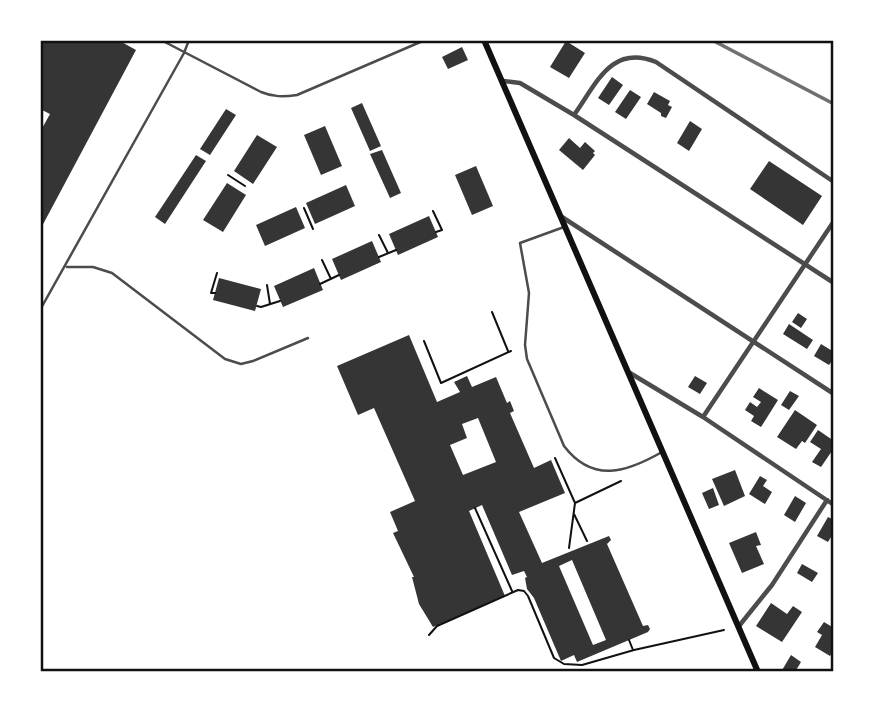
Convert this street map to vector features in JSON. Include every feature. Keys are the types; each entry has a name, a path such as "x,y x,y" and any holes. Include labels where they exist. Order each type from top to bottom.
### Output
{"main road":[{"path":"484,40 758,672"}],"street":[{"path":"574,115 607,69 626,57 638,56 656,62 834,182"},
{"path":"503,81 520,83 574,115 834,283"},
{"path":"559,215 834,394"},
{"path":"703,417 834,221"},
{"path":"630,373 703,417 834,505"},
{"path":"739,626 762,600 827,500"}],"lane":[{"path":"161,40 261,92 284,97 297,95 424,40"},
{"path":"41,308 189,40"},
{"path":"564,227 520,243 529,293 525,345 527,359 564,446 574,458 599,470 618,471 637,466 662,452"},
{"path":"65,267 93,267 113,273 225,359 241,364 308,338"}],"path":[{"path":"228,175 245,186"},
{"path":"304,208 313,229"},
{"path":"433,211 442,230 436,232"},
{"path":"379,235 388,253"},
{"path":"379,257 396,250"},
{"path":"322,260 331,279"},
{"path":"215,293 211,293 216,273"},
{"path":"320,284 339,275"},
{"path":"267,285 270,304"},
{"path":"257,306 281,301"},
{"path":"424,341 441,383 510,351 492,312"},
{"path":"555,458 575,503 569,548"},
{"path":"575,503 621,481"},
{"path":"475,508 513,592"},
{"path":"574,513 587,541"},
{"path":"429,635 437,626 518,590 524,591 528,597 555,658 564,664 582,665 634,650 724,630"},
{"path":"629,640 634,650"},
{"path":"580,661 582,665"}],"building":[{"path":"40,40 118,40 136,50 40,230 40,132 50,114 40,109"},
{"path":"566,41 585,53 569,78 550,67"},
{"path":"462,47 468,60 448,69 442,57"},
{"path":"612,77 623,85 609,105 598,98"},
{"path":"630,90 641,97 626,119 615,112"},
{"path":"654,92 670,101 668,105 672,107 666,118 647,104"},
{"path":"362,103 381,146 370,151 351,108"},
{"path":"226,109 236,115 210,155 200,149"},
{"path":"690,121 702,129 689,151 677,143"},
{"path":"325,126 342,166 321,175 304,135"},
{"path":"257,135 277,147 253,184 234,171"},
{"path":"569,138 580,148 585,142 595,151 595,155 583,170 559,150"},
{"path":"382,150 401,193 390,198 370,154"},
{"path":"196,155 206,161 165,224 155,217"},
{"path":"769,161 822,196 803,225 750,189"},
{"path":"476,166 493,206 472,215 455,175"},
{"path":"227,183 246,195 223,232 203,220"},
{"path":"346,185 355,206 315,224 306,203"},
{"path":"296,207 305,228 265,246 256,225"},
{"path":"429,216 438,237 398,255 389,234"},
{"path":"372,241 381,262 341,280 332,259"},
{"path":"314,268 323,290 283,307 274,286"},
{"path":"219,278 261,289 255,311 213,300"},
{"path":"798,313 807,319 801,328 792,322"},
{"path":"789,324 813,340 807,349 783,334"},
{"path":"409,335 437,402 460,392 454,382 467,376 472,387 496,377 507,403 510,401 514,411 510,413 534,468 551,460 565,493 519,512 542,563 609,536 611,540 607,544 643,626 648,625 650,629 648,632 577,662 574,655 561,661 534,598 527,589 524,571 512,575 482,505 469,511 505,596 433,627 419,604 414,577 393,533 398,531 390,512 415,501 374,408 358,415 337,366","holes":["478,418 496,462 463,475 450,445 467,438 462,424","572,560 606,640 593,645 559,566"]},
{"path":"821,344 834,352 834,358 829,365 814,356"},
{"path":"695,376 707,383 700,394 688,387"},
{"path":"759,388 778,400 761,427 751,421 754,416 745,410 750,402 757,407 761,402 753,397"},
{"path":"790,391 799,396 789,410 781,405"},
{"path":"795,410 817,425 805,443 802,441 796,449 777,437"},
{"path":"818,430 834,441 834,448 821,467 812,462 821,449 810,442"},
{"path":"735,470 745,496 724,506 712,479"},
{"path":"760,476 767,480 763,486 772,492 765,504 749,494"},
{"path":"713,488 719,505 709,509 702,493"},
{"path":"795,496 806,503 795,522 784,515"},
{"path":"828,517 834,520 834,532 828,542 817,536"},
{"path":"756,532 761,545 756,546 764,564 742,573 729,543"},
{"path":"802,564 818,573 812,582 797,573"},
{"path":"771,603 787,614 793,606 802,612 782,642 756,626"},
{"path":"824,622 834,628 834,650 830,656 815,647 822,635 817,632"},
{"path":"791,655 801,662 795,672 781,672"}],"railway":[{"path":"712,40 834,104"}]}
